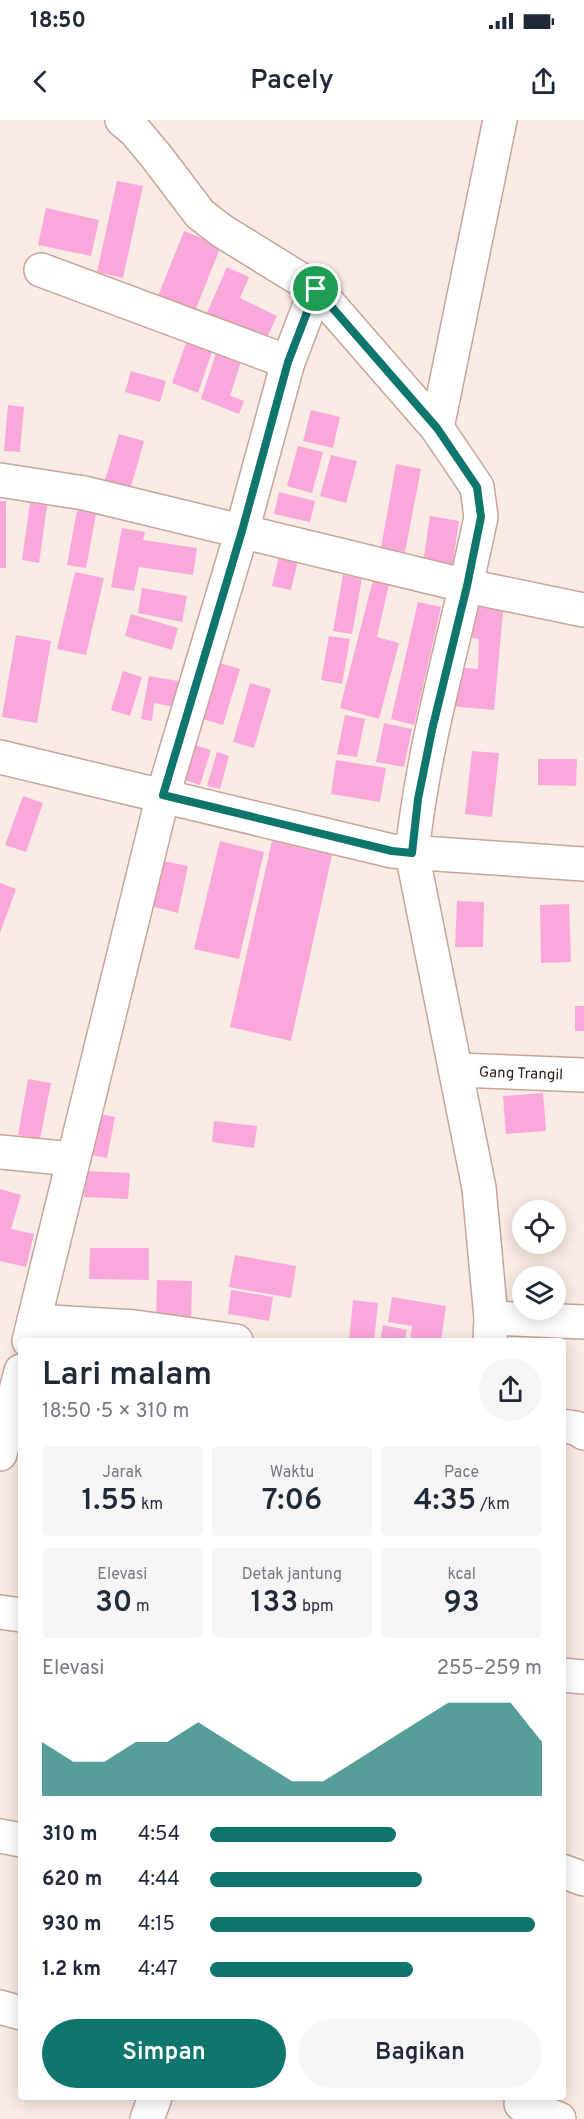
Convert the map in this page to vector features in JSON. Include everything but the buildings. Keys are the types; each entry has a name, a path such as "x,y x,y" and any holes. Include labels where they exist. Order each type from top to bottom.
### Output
{"street":[{"path":"122,120 135,130 200,214 222,231 316,289 437,428 477,487 481,517 418,799 403,852 458,1070 479,1188 491,1330 584,1322"},
{"path":"437,428 500,120"},
{"path":"41,270 288,362"},
{"path":"214,1338 135,1327 31,1331 163,795 242,531 288,362 316,289"},
{"path":"0,480 84,493 467,586 584,610"},
{"path":"0,757 403,852 584,864"},
{"name":"Gang Trangil","path":"458,1070 584,1075"},
{"path":"0,1152 72,1159"},
{"path":"0,1454 18,1383"},
{"path":"566,1427 576,1428 584,1433"},
{"path":"0,1612 18,1615"},
{"path":"566,1675 584,1677"},
{"path":"0,1836 18,1839"},
{"path":"566,1872 584,1879"},
{"path":"0,2007 18,2012"},
{"path":"147,2119 154,2100"},
{"path":"519,2107 559,2119"}],"route":[{"path":"316,289 437,428 477,487 481,517 467,586 432,730 418,799 412,853 392,851 163,795 242,531 288,362 316,289"}]}
